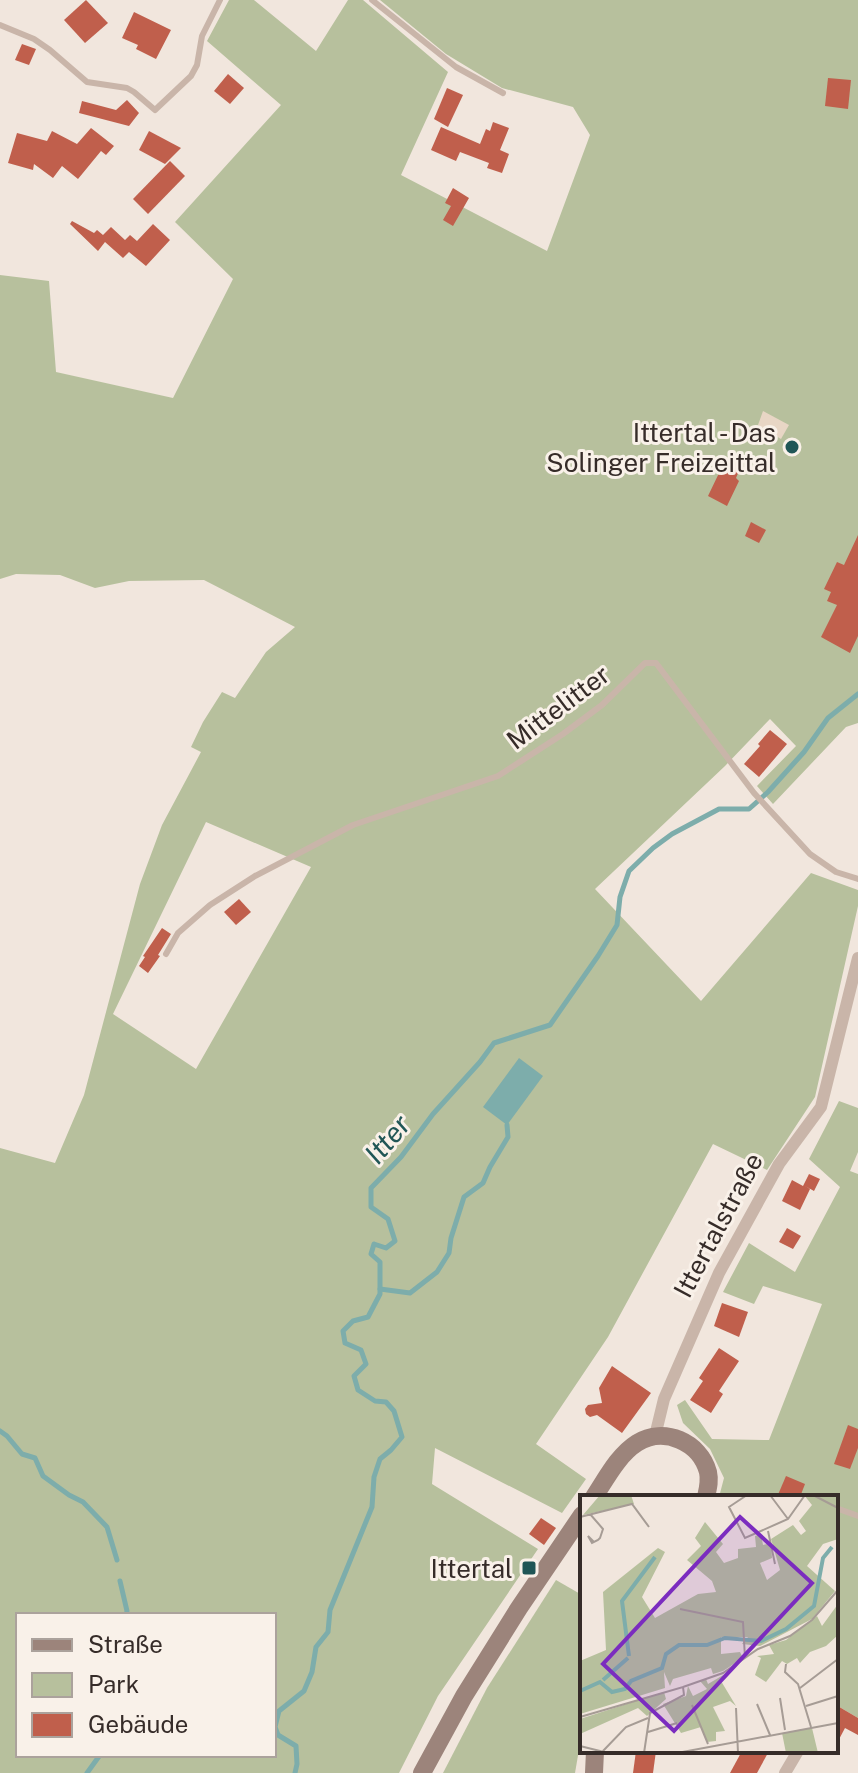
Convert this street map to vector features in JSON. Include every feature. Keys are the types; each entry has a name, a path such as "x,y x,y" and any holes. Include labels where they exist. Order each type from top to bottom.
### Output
{"main road":[{"path":"595,1495 625,1453 644,1439 665,1435 693,1447 708,1470 706,1495"},
{"path":"422,1773 464,1696 580,1518"},
{"path":"594,1773 595,1753"}],"street":[{"name":"Ittertalstraße","path":"655,1436 664,1399 719,1273 779,1164 821,1107 858,958"},
{"path":"785,1773 797,1753"}],"lane":[{"path":"0,25 34,39 87,82 127,88 155,110 191,76 197,65 202,36 220,0"},
{"path":"372,0 456,67 503,93"},
{"name":"Mittelitter","path":"166,954 178,933 210,905 255,876 353,825 498,776 602,705 645,663 650,662 656,663 754,793 810,854 836,872 858,879"},
{"path":"838,1509 858,1516"}],"green space":[{"path":"229,0 254,0 316,51 348,0 363,0 448,72 401,175 547,251 590,135 573,107 502,88 446,54 380,0 858,0 858,723 846,727 773,804 757,786 796,746 770,719 595,889 701,1001 811,873 858,890 858,906 815,1097 767,1170 713,1144 608,1337 536,1444 586,1479 562,1513 435,1448 432,1484 538,1549 438,1696 399,1773 0,1773 0,1148 55,1163 84,1095 140,884 162,825 201,752 191,747 222,692 235,698 266,652 295,627 204,580 129,581 95,588 60,575 16,574 0,579 0,275 49,281 56,372 173,398 233,279 175,222 281,105 207,41","holes":["206,822 311,867 196,1069 113,1014"]},
{"path":"839,1101 858,1108 858,1152 850,1171 858,1174 858,1718 838,1706 838,1495 720,1495 724,1478 710,1449 683,1423 677,1405 685,1400 712,1439 769,1440 822,1304 763,1286 754,1304 723,1292 749,1243 795,1272 840,1187 809,1159"},
{"path":"556,1580 580,1594 580,1744 575,1773 443,1773 487,1688"}],"shaded area":[{"path":"763,411 789,425 781,439 758,425"}],"water":[{"path":"519,1058 543,1076 507,1125 483,1107"}],"building":[{"path":"86,0 108,23 85,43 64,20"},
{"path":"134,12 171,30 156,59 136,49 138,45 122,38"},
{"path":"22,44 36,49 29,65 15,60"},
{"path":"228,74 244,88 230,104 214,91"},
{"path":"828,78 851,80 848,109 825,106"},
{"path":"447,88 463,95 448,127 434,119"},
{"path":"127,100 139,113 129,126 79,113 82,101 116,110"},
{"path":"493,122 509,128 500,150 509,154 502,173 487,168 489,163 460,152 456,161 431,150 441,127 480,144 486,129 490,131"},
{"path":"91,128 114,146 106,155 101,151 78,179 62,166 53,178 34,164 33,170 8,163 17,133 47,141 52,131 77,144"},
{"path":"149,131 181,148 165,164 139,150"},
{"path":"170,161 185,176 148,214 133,199"},
{"path":"453,188 469,198 453,226 443,220 451,206 445,203"},
{"path":"72,221 103,235 111,227 125,240 130,235 137,241 153,224 170,240 146,266 129,252 123,258 105,242 98,251 70,224"},
{"path":"730,459 742,464 736,478 739,481 727,506 708,496 720,471 724,473"},
{"path":"751,522 766,530 759,543 745,536"},
{"path":"858,535 858,636 850,653 821,637 837,605 827,601 831,592 824,589 837,562 844,565"},
{"path":"770,730 787,744 759,777 744,764"},
{"path":"239,899 251,912 236,925 224,912"},
{"path":"162,928 171,934 148,973 139,966"},
{"path":"809,1174 820,1179 814,1191 805,1186 810,1189 800,1210 782,1201 792,1180 803,1186"},
{"path":"787,1228 801,1236 793,1249 779,1242"},
{"path":"722,1303 748,1312 739,1337 714,1326"},
{"path":"719,1348 739,1361 719,1391 723,1394 711,1413 690,1400 703,1381 699,1378"},
{"path":"612,1366 651,1393 622,1433 597,1415 590,1417 585,1409 588,1405 602,1403 599,1388"},
{"path":"848,1425 858,1429 858,1448 850,1469 834,1464"},
{"path":"786,1476 805,1484 801,1495 778,1495"},
{"path":"541,1518 556,1528 544,1545 529,1534"},
{"path":"838,1706 858,1718 858,1735 845,1728 838,1741"},
{"path":"636,1753 656,1753 653,1773 633,1773"},
{"path":"741,1753 768,1753 757,1773 730,1773"}],"waterway":[{"name":"Itter","path":"276,1723 279,1711 304,1691 312,1672 316,1647 328,1632 330,1610 372,1507 374,1477 380,1459 402,1437 394,1411 386,1402 375,1401 358,1390 354,1376 366,1364 361,1350 345,1343 343,1331 353,1321 368,1317 380,1294 380,1262 371,1254 374,1244 386,1248 395,1241 388,1219 371,1207 371,1188 401,1157 494,1043 550,1025 617,925 620,897 629,871 672,834 719,809 749,809 804,752 828,718 858,694"},
{"path":"380,1289 410,1293 437,1272 449,1253 464,1197 483,1183 508,1137 507,1125"},
{"path":"0,1431 22,1454 35,1458 43,1476 83,1502 107,1527 117,1560"},
{"path":"120,1581 126,1613"},
{"name":"Itter","path":"276,1730 278,1735 296,1746 295,1773"},
{"path":"87,1773 99,1757"}],"place":[{"name":"Ittertal - Das Solinger Freizeittal","path":"792,447"},
{"name":"Ittertal","path":"529,1568"}]}
